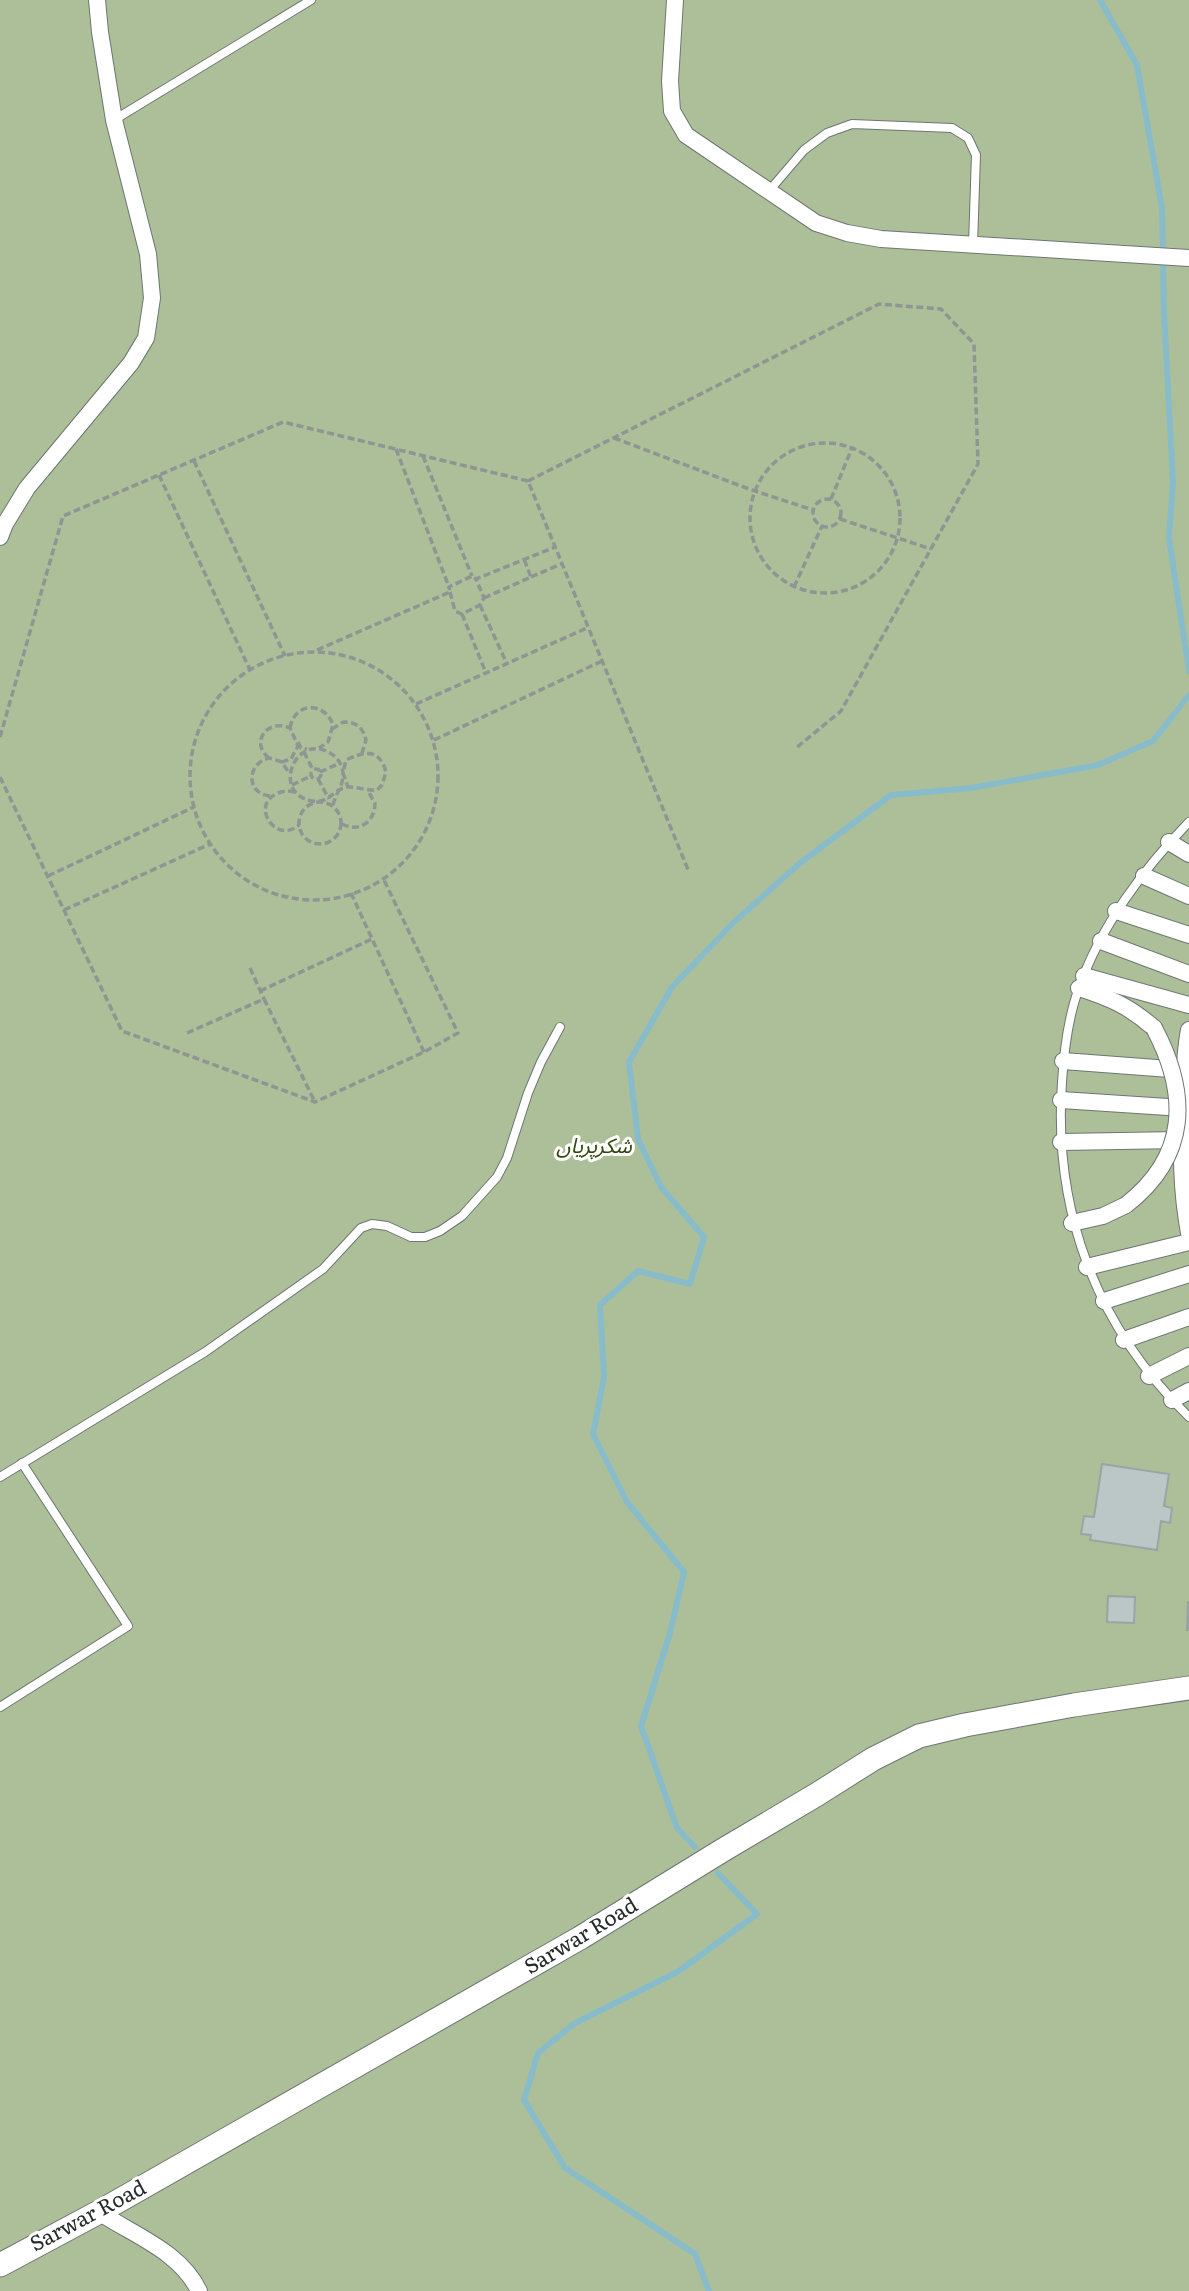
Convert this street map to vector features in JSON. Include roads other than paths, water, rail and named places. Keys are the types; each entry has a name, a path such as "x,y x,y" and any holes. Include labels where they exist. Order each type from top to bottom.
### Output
{"main road":[{"name":"Sarwar Road","path":"3,2256 99,2212 580,1938 817,1796 873,1759 919,1736 1073,1705 1189,1688"}],"street":[{"path":"0,537 27,488 131,363 146,338 152,298 148,254 114,120 97,0"},
{"path":"675,0 670,81 673,111 686,135 816,223 847,233 881,239 1189,258"},
{"path":"1169,842 1189,854"},
{"path":"1144,876 1189,896"},
{"path":"1116,911 1189,936"},
{"path":"1101,942 1189,974"},
{"path":"1081,982 1189,1005"},
{"path":"1072,1223 1103,1216 1126,1205 1147,1189 1163,1170 1175,1147 1181,1123 1182,1098 1178,1073 1168,1049 1154,1028 1135,1011 1081,982"},
{"path":"1189,1030 1180,1140 1189,1233"},
{"path":"1063,1061 1184,1070"},
{"path":"1061,1100 1183,1108"},
{"path":"1061,1142 1180,1140"},
{"path":"1087,1267 1189,1242"},
{"path":"1104,1301 1189,1274"},
{"path":"1124,1340 1189,1317"},
{"path":"1149,1376 1189,1356"},
{"path":"1172,1400 1189,1391"},
{"path":"99,2212 167,2254 195,2282 199,2291"}],"lane":[{"path":"114,120 311,0"},
{"path":"769,191 804,150 827,133 852,124 951,128 968,138 976,155 973,244"},
{"path":"1189,822 1169,842 1116,911 1081,982 1063,1061 1061,1100 1061,1142 1072,1223 1087,1267 1124,1340 1149,1376 1189,1417"},
{"path":"0,1477 205,1352 323,1269 360,1228 372,1224 387,1226 411,1237 425,1237 440,1231 462,1216 497,1177 541,1062 560,1027"},
{"path":"0,1707 128,1626 22,1463"}],"waterway":[{"path":"1100,0 1137,65 1162,208 1164,312 1173,482 1169,538 1189,671"},
{"path":"695,1847 677,1828 641,1726 670,1633 684,1572 627,1502 593,1434 604,1377 600,1305 638,1271 690,1284 704,1237 661,1187 638,1139 629,1062 672,987 732,924 800,863 891,795 971,788 1098,765 1153,741 1189,695"},
{"path":"709,2291 695,2254 565,2168 524,2100 538,2053 575,2023 679,1971 757,1914 718,1873"}],"park label":[{"name":"شکرپریاں","path":"594,1146"}]}
